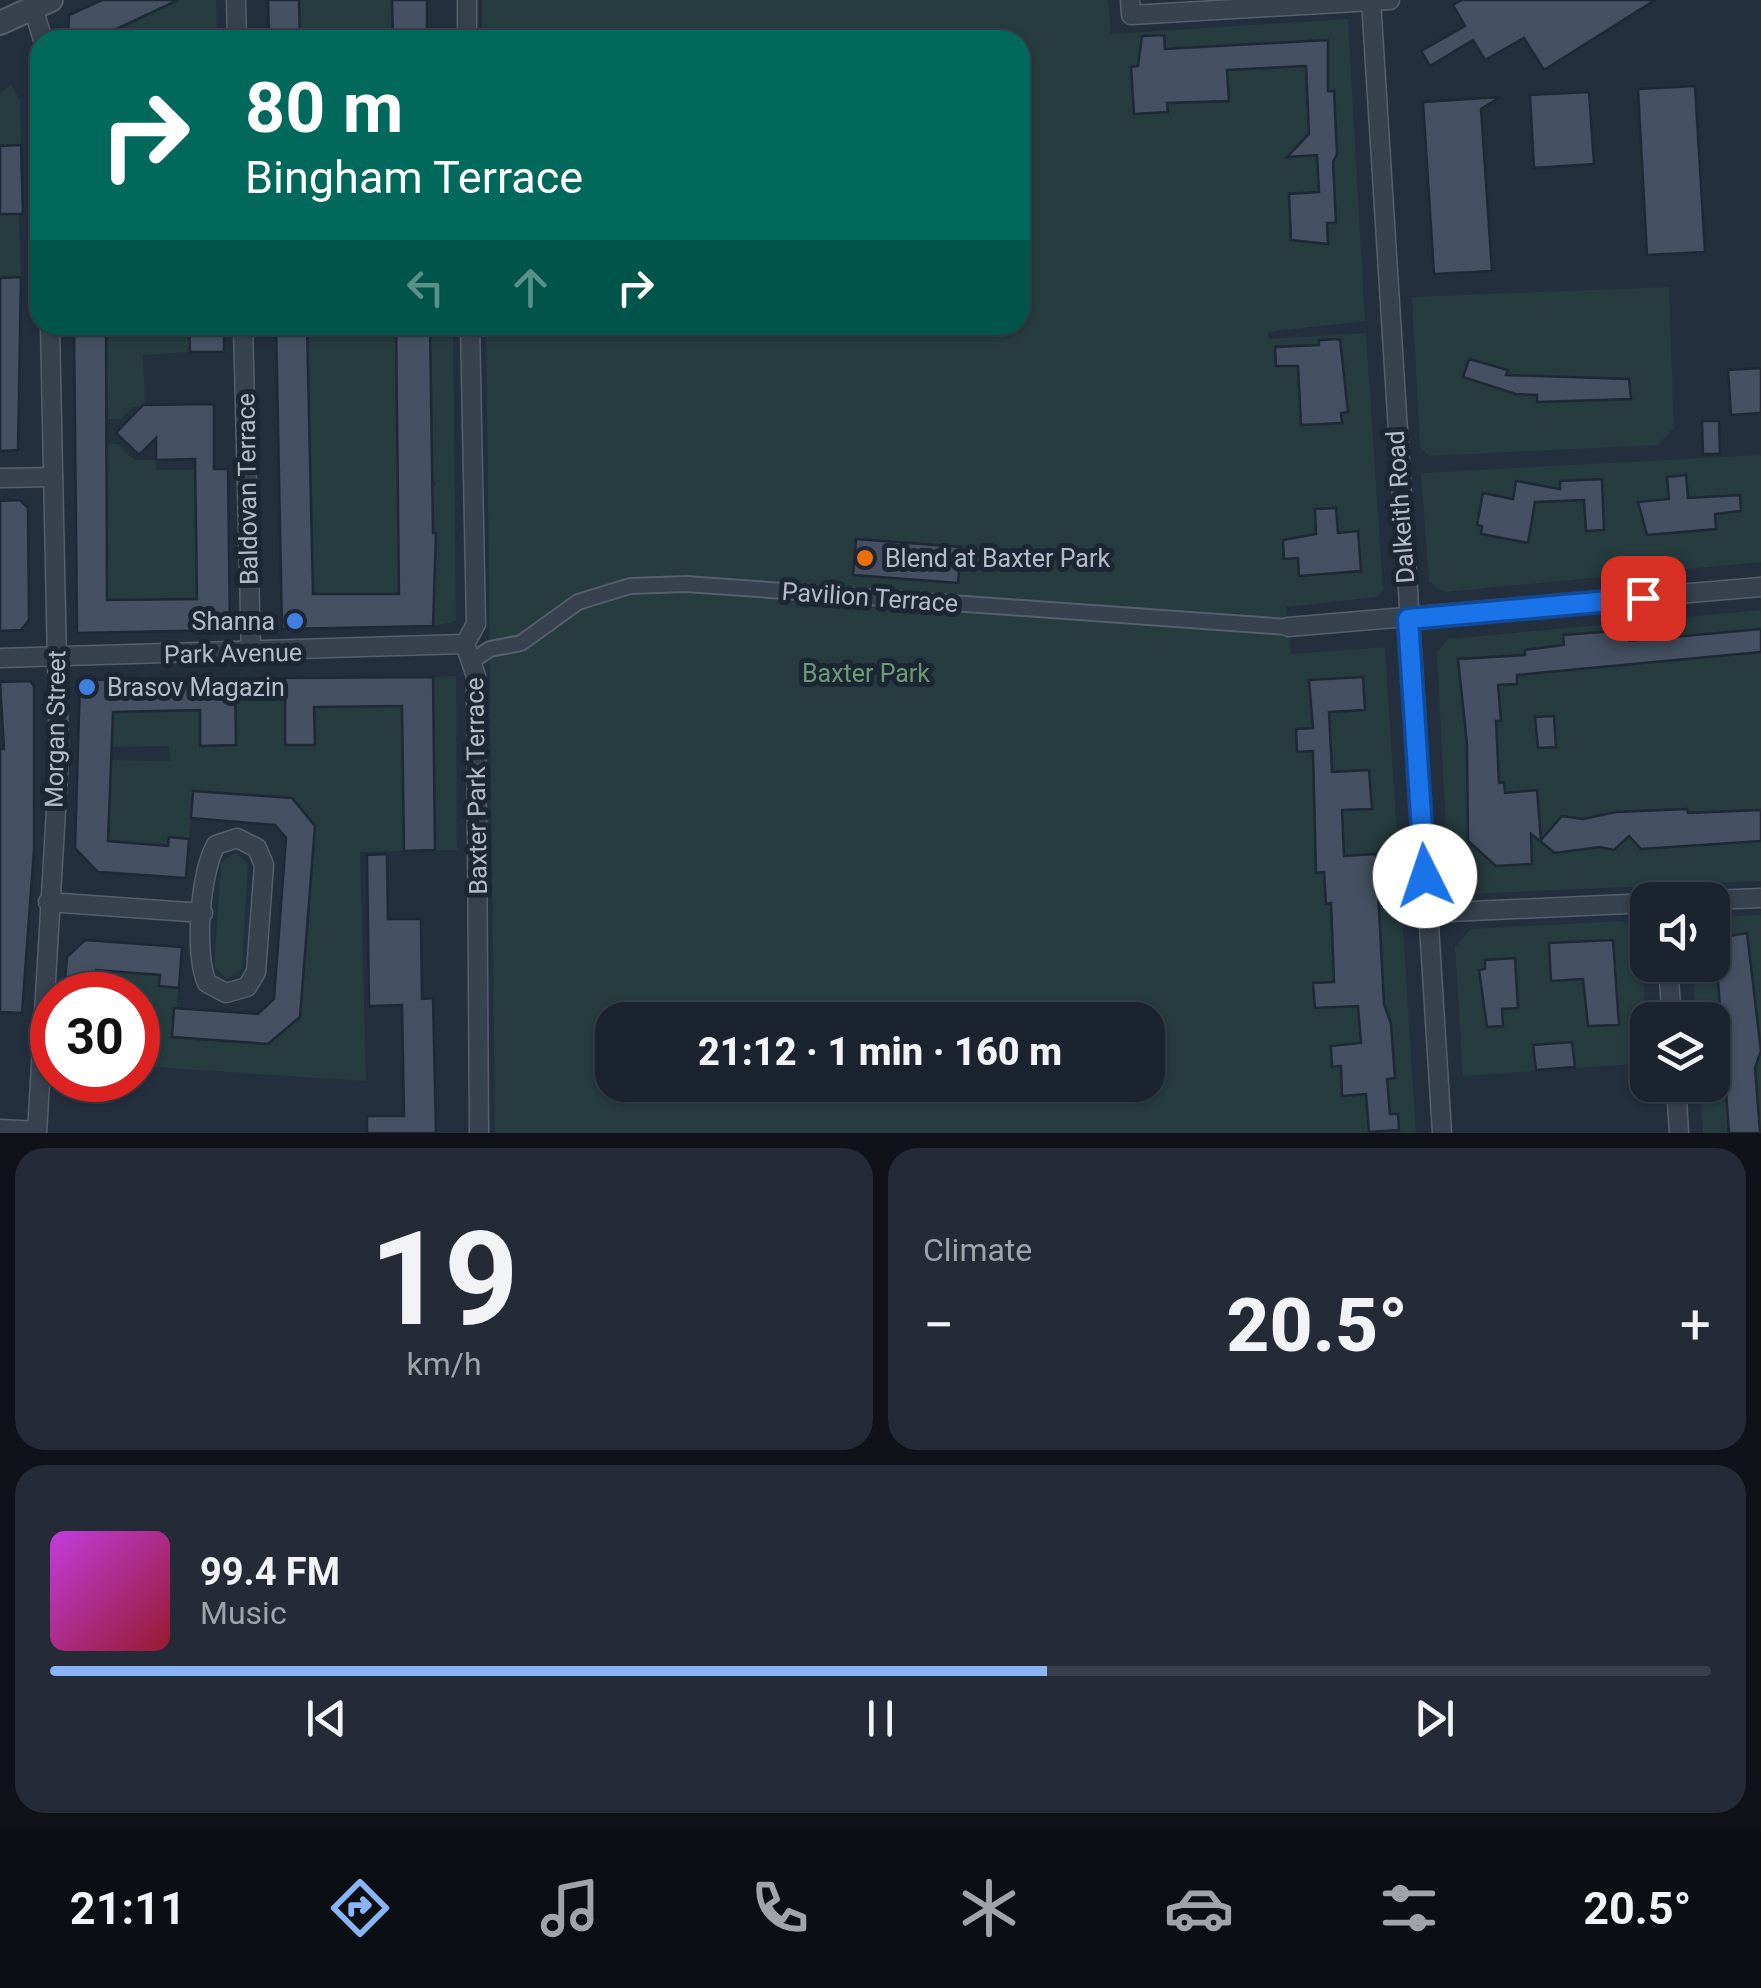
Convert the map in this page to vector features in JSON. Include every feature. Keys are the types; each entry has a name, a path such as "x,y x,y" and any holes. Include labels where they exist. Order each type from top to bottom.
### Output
{"street":[{"path":"236,0 236,30"},
{"path":"467,0 467,30"},
{"path":"1130,0 1132,15 1390,0"},
{"name":"Dalkeith Road","path":"1371,0 1442,1133"},
{"path":"0,23 43,6"},
{"name":"Morgan Street","path":"37,1132 48,902 60,760 50,335"},
{"name":"Baldovan Terrace","path":"243,335 251,653"},
{"name":"Baxter Park Terrace","path":"470,335 476,624 468,652 476,676 479,1133"},
{"path":"0,478 53,477"},
{"name":"Pavilion Terrace","path":"468,652 521,644 578,602 630,586 758,589 1288,626"},
{"path":"1288,626 1408,619 1761,586"},
{"name":"Park Avenue","path":"0,658 468,652"},
{"path":"237,838 257,848 264,865 256,972 247,986 226,993 207,984 200,966 203,913 207,862 216,844 237,838"},
{"path":"1730,899 1761,898"},
{"path":"48,902 203,913"},
{"path":"1428,913 1630,904"},
{"path":"1677,1102 1679,1133"},
{"path":"0,1128 37,1132"}],"green space":[{"path":"178,0 216,0 217,30 120,30"},
{"path":"299,0 392,0 393,30 300,30"},
{"name":"Baxter Park","path":"482,0 1108,0 1111,34 1348,19 1365,321 1268,332 1269,339 1366,333 1383,590 1377,597 1286,607 1291,654 1385,647 1416,1133 495,1133 486,335 1030,335 1030,30 482,30"},
{"path":"11,85 20,100 21,145 0,146 0,93"},
{"path":"0,214 19,214 21,277 0,278"},
{"path":"1669,287 1674,428 1658,445 1429,456 1420,447 1412,297"},
{"path":"106,335 189,335 190,352 143,355 145,407 132,407 121,419 108,419"},
{"path":"307,335 396,335 399,594 313,595"},
{"path":"430,335 453,335 456,621 433,626 436,534 432,485 436,485 432,475"},
{"path":"105,444 118,444 134,460 156,460 157,470 195,470 197,599 107,600"},
{"path":"1761,455 1761,562 1444,592 1429,582 1421,473"},
{"path":"1761,610 1761,881 1630,882 1630,887 1471,894 1448,875 1437,653 1448,639"},
{"path":"456,676 457,850 435,850 433,677"},
{"path":"285,681 286,745 315,744 314,707 402,706 404,851 360,852 366,1081 160,1067 160,986 179,988 173,1037 269,1044 300,1017 315,826 292,798 194,791 189,839 170,837 168,846 112,842 108,837 112,760 170,761 169,746 113,747 113,712 199,710 200,746 235,745 235,682"},
{"path":"235,853 248,864 242,969 227,979 214,966 221,862"},
{"path":"1761,915 1761,1133 1703,1133 1701,1102 1730,1102 1730,1002 1695,1002 1693,982 1730,982 1730,916"},
{"path":"1623,921 1630,928 1630,982 1644,982 1645,1002 1630,1002 1630,1064 1463,1076 1455,947 1471,929"}],"building":[{"path":"102,0 178,0 114,30 68,30 69,15"},
{"path":"268,0 299,0 300,30 269,30"},
{"path":"392,0 427,0 427,30 393,30"},
{"path":"1462,0 1655,0 1544,70 1524,38 1485,60 1473,40 1430,66 1421,51 1465,26 1453,5"},
{"path":"1164,35 1165,49 1328,40 1328,91 1334,91 1337,154 1333,162 1336,223 1327,223 1328,244 1291,240 1289,194 1319,192 1317,155 1287,157 1309,134 1306,66 1227,70 1229,101 1167,103 1168,112 1134,114 1131,67 1138,66 1142,36"},
{"path":"1695,86 1705,252 1647,255 1638,89"},
{"path":"1589,92 1594,164 1534,168 1530,95"},
{"path":"1500,97 1481,109 1492,271 1434,274 1423,102"},
{"path":"21,145 23,214 0,214 0,146"},
{"path":"21,277 18,450 0,451 0,278"},
{"path":"74,335 106,335 107,600 197,599 195,459 156,460 156,438 139,455 116,433 143,405 214,404 214,469 228,469 230,630 77,633"},
{"path":"189,335 224,335 224,352 190,352"},
{"path":"276,335 307,335 313,594 399,594 396,335 430,335 436,533 433,626 282,629"},
{"path":"1340,339 1348,412 1341,413 1342,423 1301,425 1298,366 1276,366 1275,347 1319,345 1319,340"},
{"path":"1469,359 1508,370 1506,375 1629,379 1631,399 1537,402 1537,395 1516,394 1463,377"},
{"path":"1761,368 1761,413 1731,415 1728,370"},
{"path":"1702,421 1719,421 1720,454 1703,454"},
{"path":"1686,475 1688,498 1740,495 1741,511 1715,514 1716,529 1647,535 1638,502 1669,499 1667,477"},
{"path":"1602,479 1604,530 1586,531 1584,500 1535,502 1528,543 1481,534 1482,526 1477,525 1483,493 1513,499 1516,481 1560,489 1560,481"},
{"path":"20,500 28,508 29,620 21,630 0,631 0,501"},
{"path":"1336,508 1338,533 1358,531 1361,571 1299,576 1298,558 1284,559 1283,540 1316,534 1315,509"},
{"path":"856,539 961,547 958,583 853,575"},
{"path":"1761,629 1761,652 1517,675 1517,684 1498,685 1501,721 1496,721 1499,783 1504,782 1505,793 1537,790 1541,840 1562,816 1583,819 1616,812 1687,809 1688,813 1761,810 1761,841 1641,849 1629,836 1614,850 1600,847 1555,853 1531,834 1532,864 1496,866 1468,841 1467,744 1458,659 1525,655 1525,650 1564,645 1563,635 1629,630 1630,641"},
{"path":"433,677 435,850 404,851 402,706 314,707 315,745 285,745 285,678"},
{"path":"1363,677 1365,710 1329,712 1332,772 1369,770 1372,809 1342,810 1344,856 1376,854 1384,1004 1391,1024 1395,1078 1387,1079 1390,1114 1398,1114 1399,1130 1369,1132 1366,1094 1342,1096 1341,1066 1332,1067 1331,1046 1361,1043 1358,1006 1315,1008 1313,983 1334,982 1331,903 1326,904 1324,872 1316,873 1313,751 1297,752 1296,729 1313,728 1309,680"},
{"path":"235,678 236,745 200,746 200,710 113,712 108,841 168,846 169,837 189,839 186,878 98,872 75,848 80,680"},
{"path":"30,681 34,686 34,850 22,1013 0,1012 0,749 4,749 0,682"},
{"path":"1554,716 1556,747 1538,748 1535,717"},
{"path":"193,791 292,798 315,826 300,1017 268,1044 172,1037 174,1008 258,1014 274,999 286,838 275,825 191,818"},
{"path":"387,854 388,919 421,919 422,999 433,998 436,1133 367,1133 367,1116 404,1116 402,1005 369,1006 367,855"},
{"path":"1747,933 1761,1051 1755,1068 1760,1133 1729,1133 1730,1002 1720,1002 1718,982 1730,982 1730,936"},
{"path":"85,940 182,947 179,988 160,986 160,972 66,972 67,957"},
{"path":"1613,940 1619,1025 1588,1026 1583,979 1551,981 1549,943"},
{"path":"1515,958 1518,1008 1502,1009 1503,1026 1487,1027 1479,970 1485,969 1485,960"},
{"path":"1572,1042 1575,1067 1536,1070 1533,1045"}],"place":[{"name":"Blend at Baxter Park","path":"865,558"},
{"name":"Shanna","path":"295,621"},
{"name":"Brasov Magazin","path":"87,687"}],"route":[{"path":"1425,876 1408,619 1643,598"}]}
